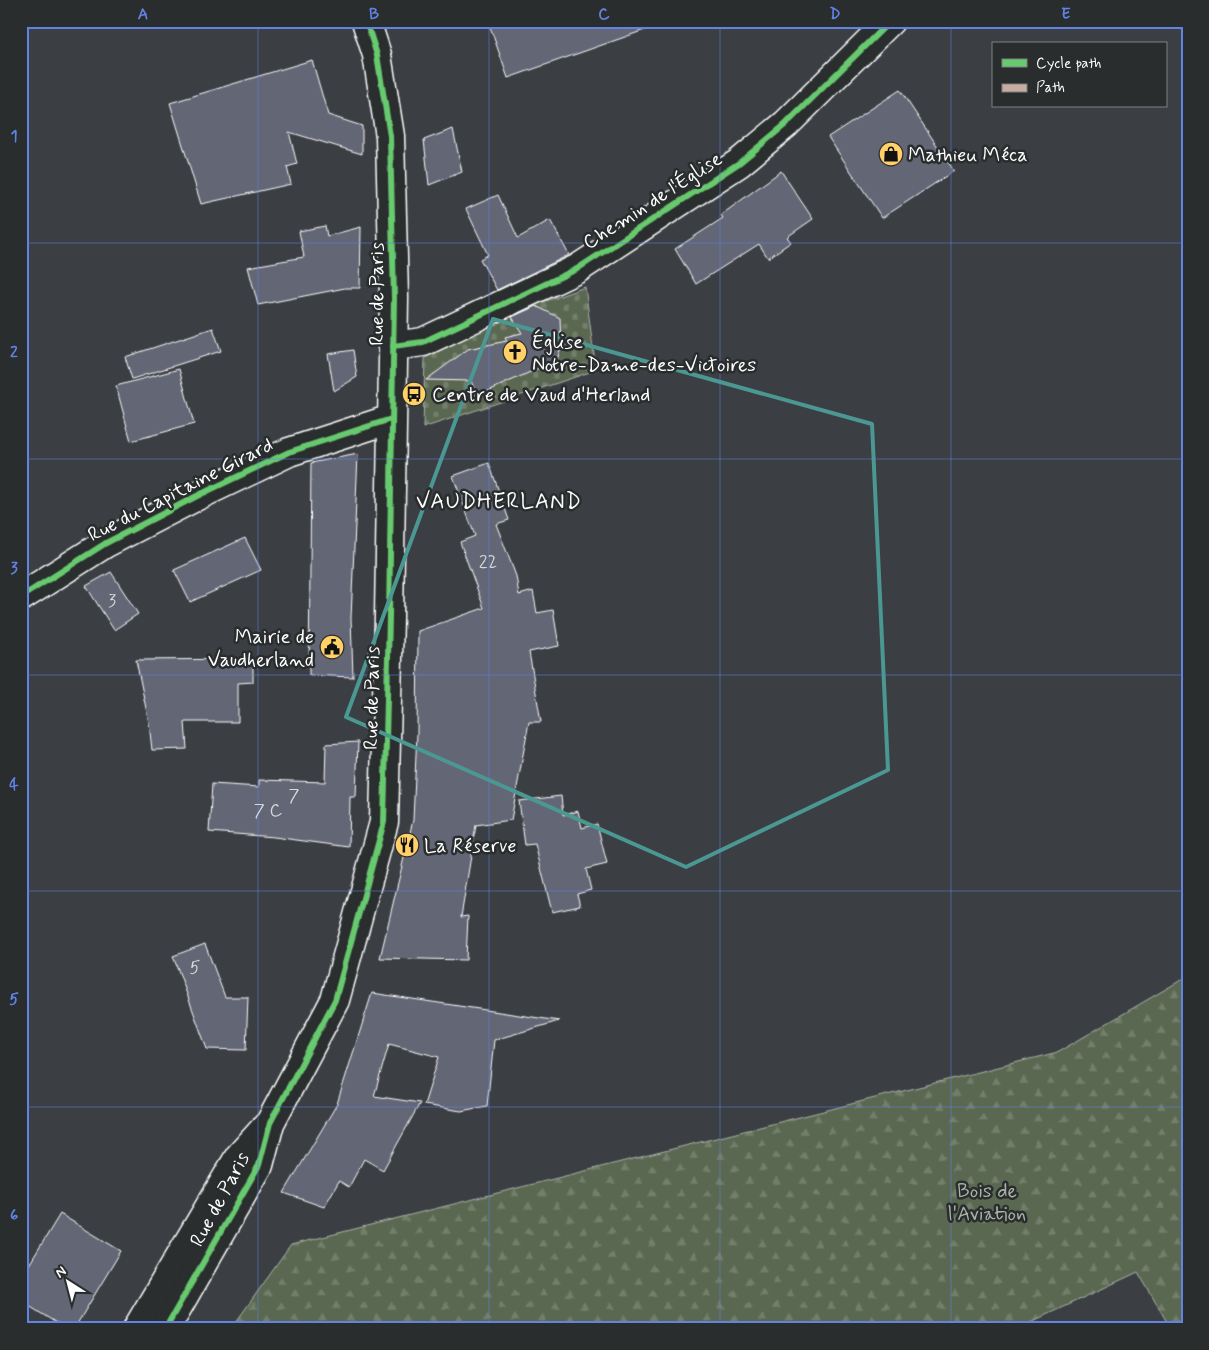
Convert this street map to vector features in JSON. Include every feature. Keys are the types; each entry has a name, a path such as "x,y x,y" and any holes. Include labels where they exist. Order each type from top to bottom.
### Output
{"street":[{"name":"Rue de Paris","path":"164,1329 259,1165 270,1123 334,1000 384,822 393,346 390,136 377,55 366,21"},
{"name":"Chemin de l'Église","path":"393,346 424,342 576,269 739,163 786,124 890,21"},
{"name":"Rue du Capitaine Girard","path":"21,598 106,543 205,492 289,452 391,419"},
{"name":"Rue de Paris","path":"137,1329 239,1158 270,1123"}],"highlighted area":[{"path":"493,319 872,424 888,770 686,867 346,717"}],"green space":[{"path":"585,287 596,370 423,428 425,358 521,310"},
{"name":"Bois de l'Aviation","path":"1188,976 1188,1329 1171,1329 1138,1272 1016,1329 231,1329 291,1245 1058,1052"}],"building":[{"path":"488,21 658,21 659,25 508,78"},
{"path":"312,60 328,115 362,126 362,154 289,132 297,164 287,167 291,184 201,204 170,103"},
{"name":"Mathieu Méca","path":"900,90 954,171 882,218 828,137"},
{"path":"453,129 462,172 429,185 424,140"},
{"path":"781,171 813,219 787,237 791,242 768,258 759,244 696,284 675,249 723,218 721,215"},
{"path":"498,195 518,238 550,220 569,255 497,290 480,259 488,255 466,209"},
{"path":"325,226 327,236 361,227 360,288 345,288 258,305 248,267 304,257 299,231"},
{"name":"Église Notre-Dame-des-Victoires","path":"536,306 560,318 561,346 557,360 477,396 471,381 426,380 468,349 507,341 505,337 522,333 512,317"},
{"path":"213,328 221,351 132,379 125,357"},
{"path":"353,350 357,377 334,391 328,354"},
{"path":"179,369 194,424 131,441 116,386"},
{"path":"358,454 351,618 353,677 309,675 311,463"},
{"path":"489,463 509,520 496,524 516,576 519,595 533,591 537,613 553,610 559,646 529,652 541,722 529,722 511,820 476,825 461,917 468,916 466,960 380,958 413,820 417,733 418,631 484,608 460,542 475,536 453,476"},
{"path":"245,538 261,570 190,602 174,570"},
{"path":"111,572 138,614 114,630 86,586"},
{"path":"253,659 253,682 238,683 238,722 185,722 187,749 152,750 149,723 136,660"},
{"path":"358,742 356,797 350,797 349,847 274,837 209,832 212,784 259,787 259,780 325,782 326,744"},
{"path":"561,796 563,815 578,811 582,828 597,824 607,864 586,869 591,890 577,894 580,906 552,912 535,844 525,845 519,801"},
{"path":"205,944 225,997 248,997 246,1050 207,1049 173,956"},
{"path":"372,993 559,1021 494,1040 487,1106 461,1111 424,1105 439,1057 389,1044 374,1096 420,1103 383,1170 364,1159 349,1187 339,1181 324,1207 284,1193 337,1104"},
{"path":"60,1214 121,1251 74,1329 66,1329 21,1301 21,1278"}],"marked path":[{"path":"1179,21 1188,34"}],"cycle path":[{"path":"165,1329 259,1165 270,1123 335,1000 384,822 394,298 390,136 377,55 366,21"},
{"path":"393,346 423,342 577,269 739,163 786,124 890,21"},
{"path":"21,597 106,543 197,496 289,452 391,419"}],"place":[{"name":"Mathieu Méca","path":"891,154"},
{"name":"Église Notre-Dame-des-Victoires","path":"515,352"},
{"name":"Centre de Vaud d'Herland","path":"414,394"},
{"name":"Mairie de Vaudherland","path":"332,647"},
{"name":"La Réserve","path":"407,845"}],"district":[{"name":"VAUDHERLAND","path":"499,500"}]}
